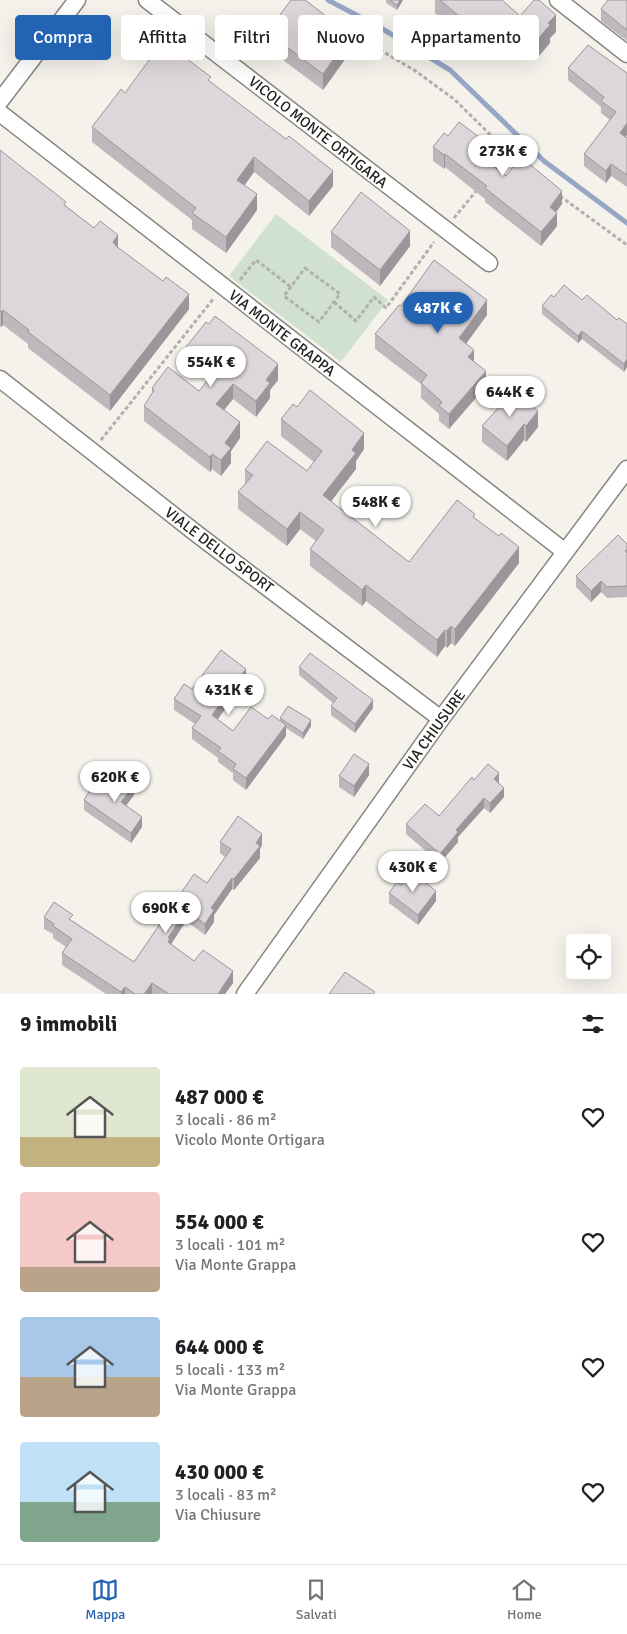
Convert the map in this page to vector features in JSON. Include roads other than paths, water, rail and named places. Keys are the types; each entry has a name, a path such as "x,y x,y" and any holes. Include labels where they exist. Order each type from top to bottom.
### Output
{"street":[{"path":"0,101 77,0"},
{"name":"VICOLO MONTE ORTIGARA","path":"147,0 489,263"},
{"path":"564,2 627,54"},
{"name":"VIA MONTE GRAPPA","path":"0,113 564,551"},
{"name":"VIALE DELLO SPORT","path":"0,379 92,452 441,719"},
{"name":"VIA CHIUSURE","path":"245,994 441,719 564,551 627,469"}],"waterway":[{"path":"328,0 381,28 450,70 544,161 627,223"}]}
